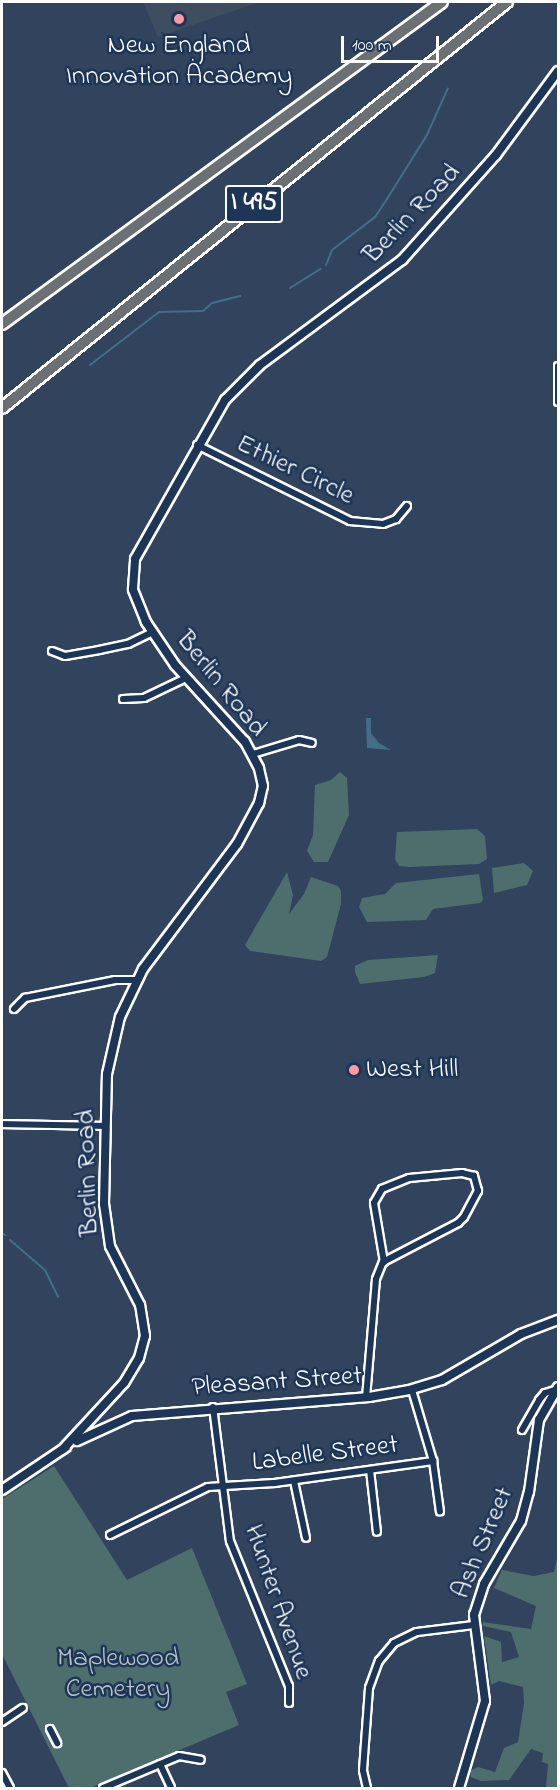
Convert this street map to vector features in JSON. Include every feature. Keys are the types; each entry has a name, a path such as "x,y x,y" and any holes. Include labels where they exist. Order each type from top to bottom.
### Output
{"highway":[{"name":"I 495","path":"2,324 442,2"},
{"name":"I 495","path":"2,408 507,2"}],"street":[{"name":"Berlin Road","path":"63,1449 124,1383 139,1358 145,1336 143,1311 108,1239 104,1192 105,1126 115,1035 137,980 249,822 263,786 253,754 186,678 153,632 135,597 132,566 149,528 216,410 246,377 387,274 412,250 503,146 558,70"},
{"path":"558,366 558,402"},
{"name":"Ethier Circle","path":"197,446 350,521 383,524 396,519 407,506"},
{"path":"52,651 65,656 99,650 128,644 153,632"},
{"path":"123,699 144,698 186,678"},
{"path":"253,754 298,740 312,743"},
{"path":"14,1009 25,998 115,980 137,980"},
{"path":"2,1124 105,1126"},
{"path":"366,1398 376,1279 384,1262 374,1203 382,1189 409,1178 462,1173 474,1176 478,1191 471,1208 458,1223 384,1262"},
{"name":"Pleasant Street","path":"2,1490 96,1430 132,1416 213,1407 366,1398 412,1390 463,1370 521,1334 558,1320"},
{"path":"522,1430 538,1400 557,1388"},
{"name":"Ash Street","path":"459,1788 485,1701 474,1625 484,1584 521,1521 529,1492 539,1420 557,1388"},
{"path":"412,1390 433,1461 440,1512"},
{"name":"Hunter Avenue","path":"213,1407 230,1541 289,1686 289,1703"},
{"name":"Labelle Street","path":"110,1535 199,1489 294,1481 433,1461"},
{"path":"370,1470 377,1532"},
{"path":"294,1481 306,1538"},
{"path":"367,1788 363,1770 369,1697 379,1661 394,1644 417,1632 474,1625"},
{"path":"2,1722 23,1708"},
{"path":"50,1729 57,1743"},
{"path":"103,1788 179,1756 201,1760"},
{"path":"160,1764 171,1788"},
{"path":"2,1773 10,1788"}],"shaded area":[{"name":"New England Innovation Academy","path":"143,2 259,2 158,37"},
{"path":"366,718 371,718 371,733 379,743 391,750 367,748"}],"green space":[{"path":"340,772 347,778 349,815 328,862 314,862 307,851 313,835 315,785 331,780"},
{"path":"477,829 485,836 487,859 479,864 409,867 399,866 395,859 397,832"},
{"path":"524,863 533,871 527,885 494,893 492,868"},
{"path":"287,872 293,895 289,914 304,894 311,877 338,886 341,891 341,904 327,957 321,961 250,951 245,945"},
{"path":"479,874 483,900 480,903 433,909 426,920 367,922 359,907 362,898 385,894 396,883"},
{"path":"438,955 435,973 424,977 360,984 355,972 355,966 368,960"},
{"name":"Maplewood Cemetery","path":"54,1466 127,1580 192,1548 247,1684 226,1692 239,1725 90,1788 69,1788 2,1654 2,1499"},
{"path":"558,1554 558,1788 546,1788 548,1764 542,1762 543,1753 531,1749 509,1780 481,1781 471,1777 470,1771 478,1767 495,1772 504,1748 518,1742 524,1703 523,1687 499,1681 491,1685 484,1636 501,1642 502,1662 519,1657 511,1632 483,1626 483,1622 531,1629 536,1606 494,1588 502,1570 534,1576 554,1572"}],"waterway":[{"path":"326,265 332,250 375,217 427,135 448,88"},
{"path":"290,288 321,269"},
{"path":"90,365 159,312 203,311 212,303 240,296"},
{"path":"2,735 2,759"},
{"path":"10,1240 45,1270 58,1297"}],"place":[{"name":"New England Innovation Academy","path":"179,19"},
{"name":"West Hill","path":"354,1070"}]}
